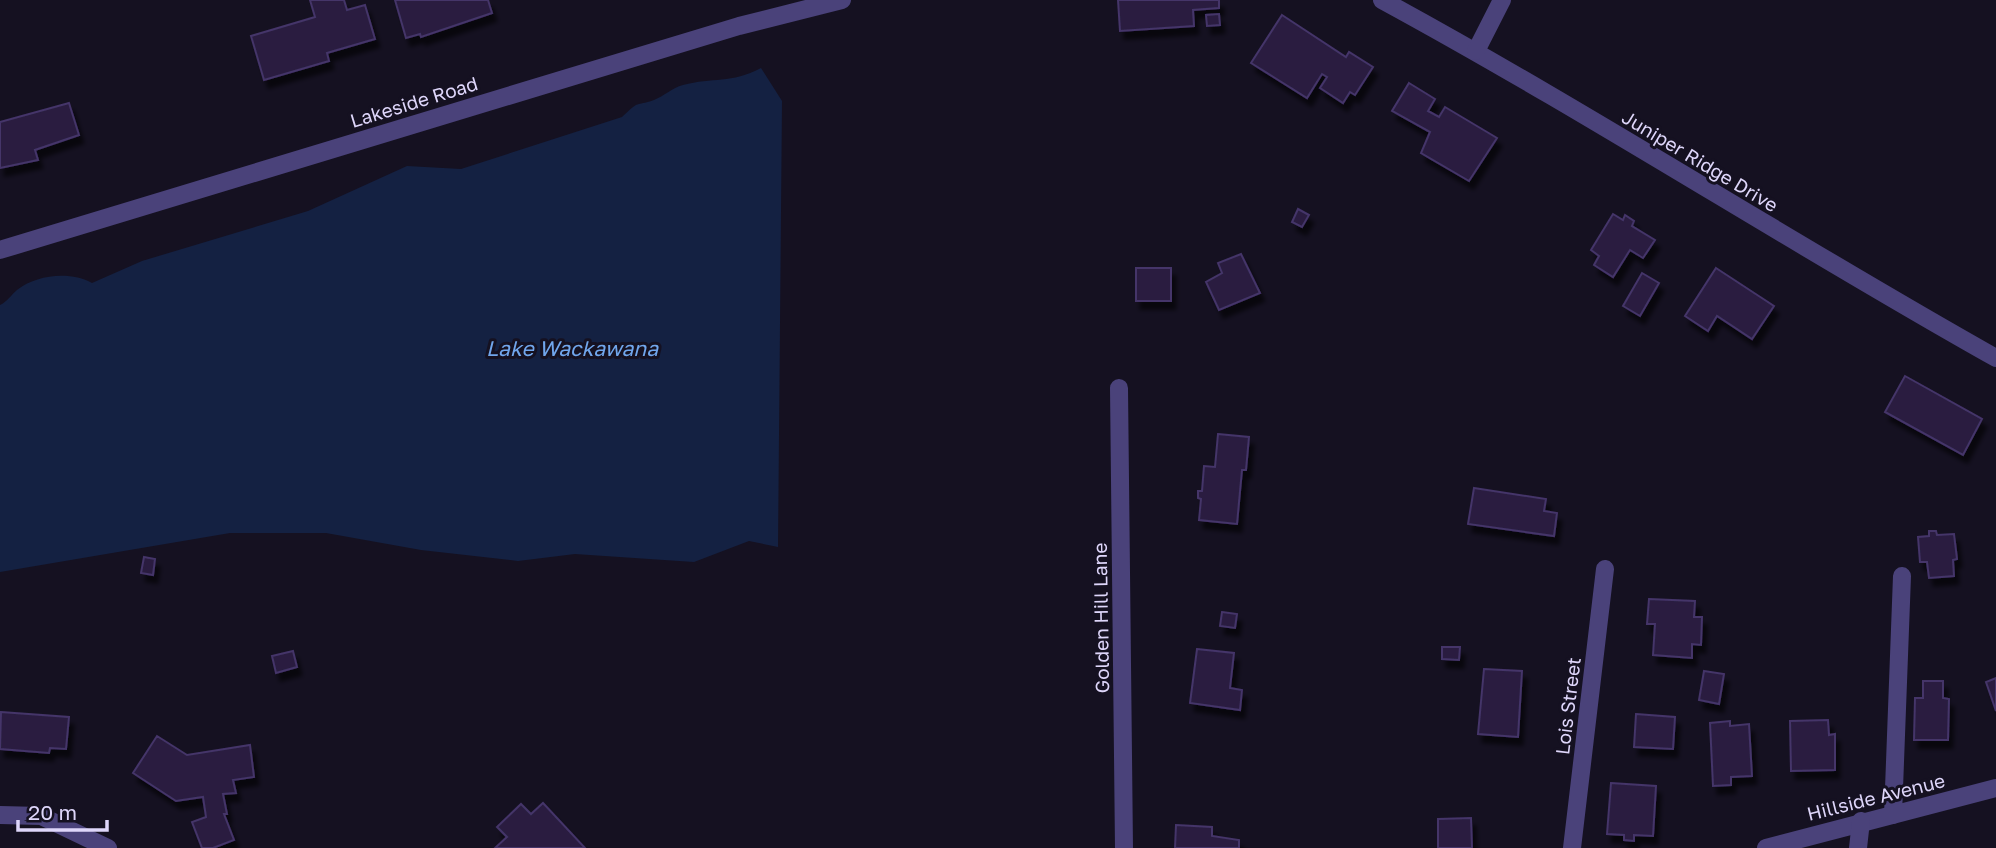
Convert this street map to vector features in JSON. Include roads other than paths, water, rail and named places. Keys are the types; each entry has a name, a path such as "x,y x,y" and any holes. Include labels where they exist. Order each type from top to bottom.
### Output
{"street":[{"name":"Lakeside Road","path":"0,250 740,26 842,0"},
{"name":"Juniper Ridge Drive","path":"1382,0 1476,51 1863,284 1996,358"},
{"path":"1476,51 1502,0"},
{"name":"Golden Hill Lane","path":"1119,388 1124,848"},
{"name":"Lois Street","path":"1572,848 1605,569"},
{"path":"1893,815 1902,576"},
{"name":"Hillside Avenue","path":"1766,848 1861,821 1996,789"},
{"path":"0,816 41,816 108,848"},
{"path":"1858,848 1861,821"}],"water":[{"name":"Lake Wackawana","path":"761,68 782,101 778,547 749,541 694,562 575,554 518,561 421,550 326,533 230,533 0,572 0,305 17,290 34,280 54,276 74,277 92,283 142,261 308,211 407,166 461,169 622,117 635,106 654,100 679,86 731,78"}]}
